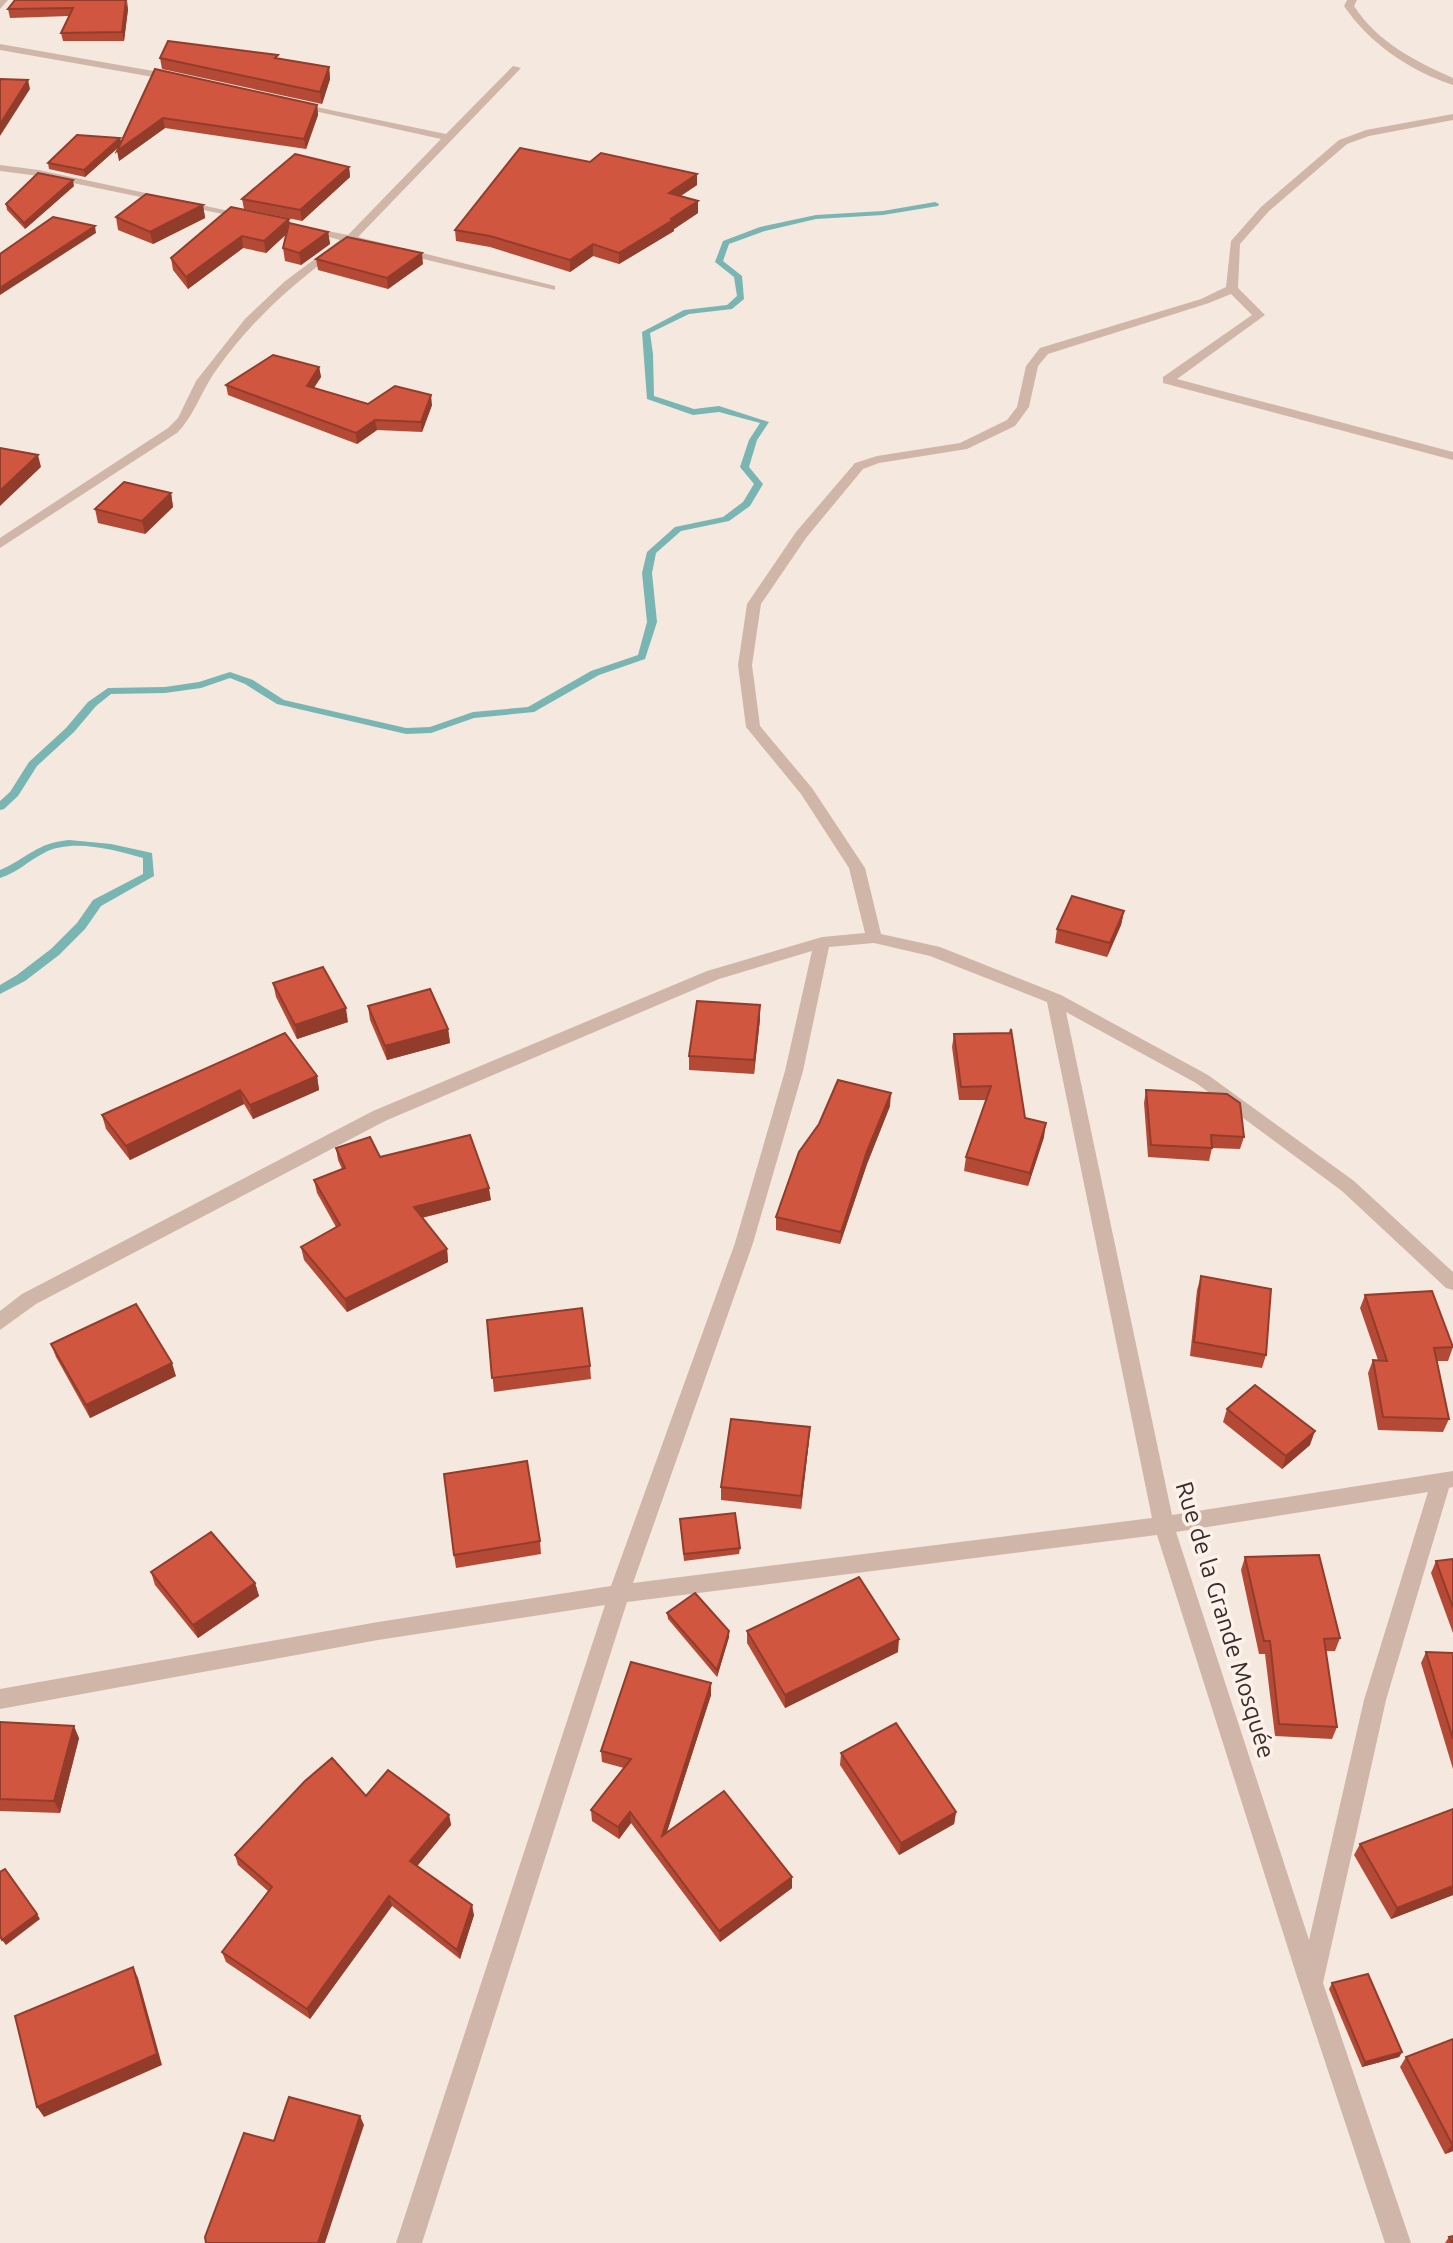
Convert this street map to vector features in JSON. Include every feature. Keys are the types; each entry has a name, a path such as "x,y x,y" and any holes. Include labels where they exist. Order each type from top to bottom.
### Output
{"street":[{"path":"0,6 3,0"},
{"path":"1352,0 1349,6 1358,23 1415,64 1453,82"},
{"path":"0,47 181,79"},
{"path":"0,544 87,484 142,452 180,422 200,385 248,323 283,286 319,257 352,237 446,137 516,68"},
{"path":"287,102 446,137"},
{"path":"1453,117 1366,133 1343,142 1265,209 1235,243 1232,289 1259,315 1167,380 1453,456"},
{"path":"0,168 39,173 257,218"},
{"path":"298,226 352,237 551,288"},
{"path":"874,938 857,868 807,791 753,727 745,666 754,604 801,535 859,466 877,460 963,446 1011,423 1023,407 1032,366 1044,351 1205,301 1232,289"},
{"path":"0,1322 29,1299 379,1116 713,975 822,942 874,938 934,951 1055,999 1202,1079 1348,1186 1453,1283"},
{"path":"409,2243 619,1594 744,1243 794,1071 822,942"},
{"name":"Rue de la Grande Mosquée","path":"1055,999 1164,1525 1311,1983 1398,2243"},
{"path":"0,1699 378,1631 619,1594 1164,1525 1447,1480 1375,1700 1311,1983"}],"building":[{"path":"15,0 126,0 122,32 61,33 73,8 8,9"},
{"path":"168,41 278,55 275,58 329,67 320,92 160,58"},
{"path":"155,69 317,105 304,139 163,118 117,151"},
{"path":"0,79 28,80 0,124"},
{"path":"77,135 120,138 84,170 48,163"},
{"path":"520,148 590,162 601,153 697,174 669,193 698,201 671,219 673,220 619,253 593,244 570,260 490,236 455,230"},
{"path":"295,154 349,167 300,210 242,199"},
{"path":"38,173 73,180 24,223 6,204"},
{"path":"146,194 203,205 150,232 116,217"},
{"path":"231,207 289,219 264,241 242,236 186,277 171,258"},
{"path":"53,217 95,226 0,288 0,254"},
{"path":"289,223 328,232 299,253 283,248"},
{"path":"347,237 422,253 387,278 316,259"},
{"path":"273,355 319,367 307,386 368,404 395,386 431,395 421,422 375,420 356,433 226,385"},
{"path":"0,448 38,455 0,491"},
{"path":"124,482 171,493 142,521 95,509"},
{"path":"1072,896 1124,911 1110,943 1057,929"},
{"path":"323,967 346,1008 295,1025 273,983"},
{"path":"430,989 448,1029 385,1046 368,1006"},
{"path":"697,1001 760,1005 754,1060 689,1056"},
{"path":"1011,1029 1025,1118 1046,1123 1030,1173 966,1157 991,1086 961,1087 954,1034 1010,1033"},
{"path":"285,1033 317,1076 250,1105 240,1090 126,1146 102,1115"},
{"path":"838,1080 891,1093 867,1151 841,1232 776,1217 799,1152 819,1124"},
{"path":"1146,1090 1227,1094 1240,1103 1244,1137 1211,1135 1212,1148 1151,1145"},
{"path":"470,1135 489,1188 414,1207 447,1249 345,1299 301,1247 340,1225 314,1180 345,1168 336,1148 370,1137 380,1157"},
{"path":"1201,1276 1271,1289 1266,1355 1194,1342"},
{"path":"1432,1291 1453,1347 1434,1348 1449,1419 1383,1417 1373,1360 1387,1361 1365,1295"},
{"path":"136,1304 172,1363 86,1405 51,1344"},
{"path":"582,1308 590,1366 492,1378 487,1320"},
{"path":"1255,1385 1315,1431 1286,1456 1227,1409"},
{"path":"731,1419 810,1427 801,1496 721,1487"},
{"path":"527,1461 540,1541 454,1555 444,1474"},
{"path":"735,1513 740,1548 684,1554 680,1519"},
{"path":"211,1532 255,1583 193,1625 151,1572"},
{"path":"1319,1555 1340,1638 1324,1639 1337,1727 1279,1724 1270,1641 1264,1641 1245,1557"},
{"path":"1453,1559 1453,1608 1436,1561"},
{"path":"859,1577 899,1639 785,1695 747,1631"},
{"path":"695,1593 729,1631 717,1670 667,1613"},
{"path":"1426,1652 1453,1653 1453,1739"},
{"path":"631,1662 711,1683 662,1836 724,1791 792,1877 719,1931 630,1812 618,1827 591,1810 631,1759 601,1751"},
{"path":"0,1722 74,1726 54,1801 0,1799"},
{"path":"896,1723 956,1812 901,1843 841,1753"},
{"path":"332,1758 366,1796 388,1770 449,1815 410,1861 472,1905 457,1950 389,1896 307,2009 222,1952 272,1887 235,1855 305,1781"},
{"path":"1453,1809 1453,1886 1397,1908 1360,1844"},
{"path":"5,1869 37,1914 2,1940 0,1872"},
{"path":"133,1967 157,2054 37,2107 15,2016"},
{"path":"1368,1974 1402,2052 1365,2062 1332,1983"},
{"path":"1453,2039 1453,2144 1452,2144 1406,2057"},
{"path":"289,2097 360,2116 318,2243 206,2243 205,2237 244,2133 274,2141"}],"waterway":[{"path":"0,807 14,794 33,764 108,691 165,690 201,685 230,675 249,682 281,702 406,731 431,730 473,715 530,710 595,673 642,657 652,622 647,573 652,552 678,529 726,519 747,504 759,484 744,467 753,440 765,422 719,409 693,412 650,397 646,332 687,312 729,307 741,297 738,276 719,262 726,243 763,229 816,217 883,213 935,204"},
{"path":"0,874 41,850 57,844 97,845 148,856 149,876 97,903 81,926 55,952 0,990"}]}
